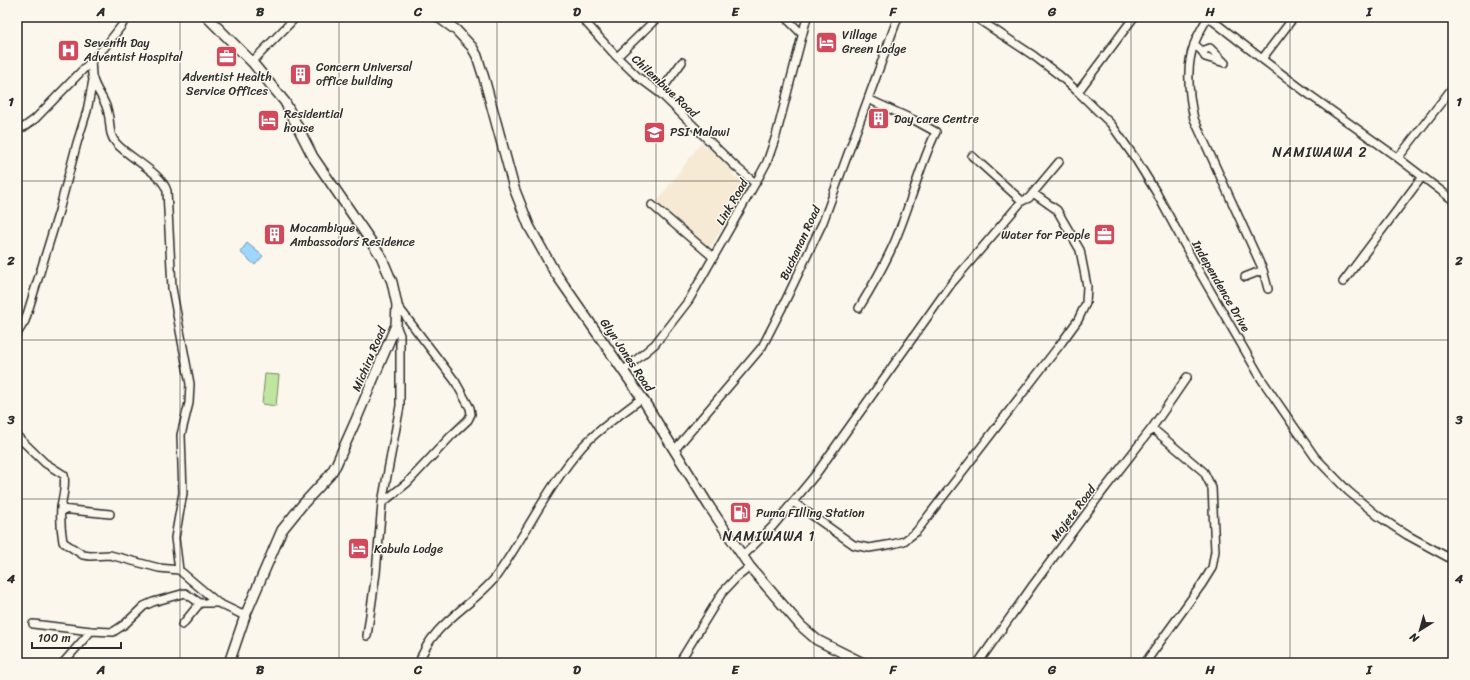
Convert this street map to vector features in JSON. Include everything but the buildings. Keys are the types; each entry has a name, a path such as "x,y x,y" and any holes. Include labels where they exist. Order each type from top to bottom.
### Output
{"street":[{"path":"17,129 24,127 35,120 109,42 126,17"},
{"name":"Michiru Road","path":"207,17 252,62 285,102 313,156 381,256 392,282 397,305 396,325 336,465 329,476 302,504 282,530 245,616 229,663"},
{"path":"252,62 296,17"},
{"name":"Glyn Jones Road","path":"438,17 456,30 472,47 477,56 509,173 528,226 554,271 642,398 709,506 750,567 800,626 817,640 863,663"},
{"name":"Chilembwe Road","path":"582,17 617,57 638,77 661,94 735,166 755,183"},
{"path":"617,57 658,17"},
{"path":"786,17 802,34"},
{"name":"Link Road","path":"623,371 655,344 670,326 688,300 767,162 776,136 807,17"},
{"name":"Buchanan Road","path":"674,449 705,416 762,347 823,222 898,17"},
{"name":"Independence Drive","path":"975,17 1034,56 1078,92 1111,124 1135,158 1156,192 1196,266 1262,380 1311,452 1348,491 1378,516 1407,535 1453,560"},
{"path":"986,24 991,17"},
{"path":"1078,92 1134,17"},
{"path":"1268,289 1263,270 1194,119 1189,96 1190,56 1194,44 1208,17 1307,93 1398,158 1453,200"},
{"path":"1262,59 1294,17"},
{"path":"1194,44 1202,51"},
{"path":"17,334 25,321 59,211 87,111 93,80 91,61"},
{"path":"661,94 666,84 682,62"},
{"path":"93,80 106,103 109,114 110,133 113,139 124,150 158,177 168,191 172,288 190,384 189,403 182,435 182,493 176,538 179,570"},
{"path":"1398,158 1453,87"},
{"path":"859,308 891,251 910,202 927,151 936,132 868,99"},
{"path":"972,156 1022,201"},
{"path":"743,556 773,526 816,474 951,284 1022,201 1029,198 1034,193 1059,162"},
{"path":"1343,282 1422,177"},
{"path":"793,502 854,545 869,548 893,544 904,541 916,532 1062,342 1078,320 1086,304 1087,286 1080,250 1057,210 1034,193"},
{"path":"652,205 713,257"},
{"path":"1245,277 1263,270"},
{"path":"382,503 407,483 468,420 471,414 470,408 455,381 397,305"},
{"path":"367,636 376,573 382,503 400,406 400,335 396,325"},
{"name":"Majete Road","path":"978,663 1089,510 1152,428 1187,377"},
{"path":"420,663 426,646 443,625 487,588 496,578 551,489 583,446 602,428 642,398"},
{"path":"1145,663 1202,584 1212,568 1215,551 1212,488 1204,472 1152,428"},
{"path":"17,436 45,463 64,475 65,480 61,509 61,530 63,542 84,555 110,555 158,568 179,570 218,602 245,616"},
{"path":"61,509 110,514"},
{"path":"679,663 722,593 736,578 750,567"},
{"path":"33,624 113,632 125,624 144,606 182,593 189,594 200,603 218,602"},
{"path":"182,625 200,603"},
{"path":"63,663 91,631"}],"shaded area":[{"path":"701,143 735,167 732,174 749,188 710,247 680,226 655,204"}],"green space":[{"path":"265,374 279,375 276,406 262,404"}],"water":[{"path":"247,243 263,256 255,265 240,252"}],"place":[{"name":"Village Green Lodge","path":"827,42"},
{"name":"Seventh Day Adventist Hospital","path":"69,50"},
{"name":"Adventist Health Service Offices","path":"227,56"},
{"name":"Concern Universal office building","path":"300,74"},
{"name":"Day care Centre","path":"879,119"},
{"name":"Residential house","path":"268,121"},
{"name":"PSI Malawi","path":"655,132"},
{"name":"Mocambique Ambassodorś Residence","path":"274,235"},
{"name":"Water for People","path":"1105,235"},
{"name":"Puma FIlling Station","path":"741,513"},
{"name":"Kabula Lodge","path":"359,549"}],"district":[{"name":"NAMIWAWA 2","path":"1320,152"},
{"name":"NAMIWAWA 1","path":"769,536"}]}
